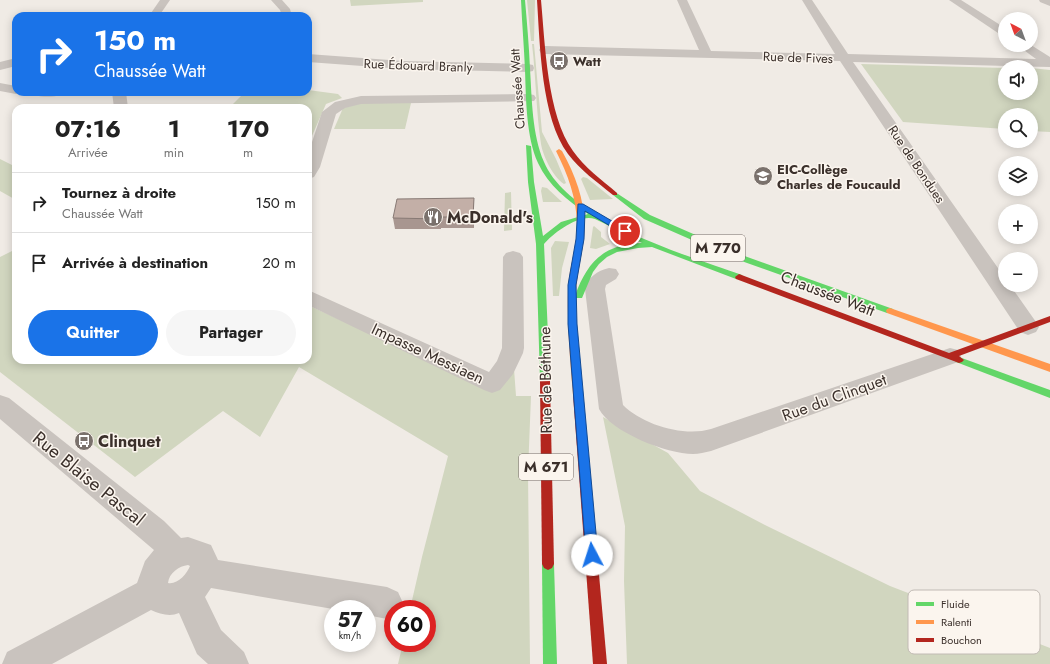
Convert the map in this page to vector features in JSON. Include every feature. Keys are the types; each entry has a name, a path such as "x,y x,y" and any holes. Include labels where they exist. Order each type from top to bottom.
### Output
{"main road":[{"name":"Chaussée Watt","path":"523,0 531,121 539,157 548,176 556,186 581,206 634,236 661,247 1050,394"},
{"name":"Chaussée Watt","path":"539,0 550,98 556,122 563,141 578,162 603,185 625,202 647,216 736,256"},
{"name":"Chaussée Watt","path":"550,98 548,112 550,133 572,177 581,206"},
{"name":"Rue de Béthune","path":"531,121 528,155 540,244 544,331 550,664"},
{"name":"Rue de Béthune","path":"581,206 582,217 580,239 573,274 572,324 600,664"},
{"name":"Chaussée Watt","path":"540,244 544,238 558,226 582,217 597,216 621,220"},
{"name":"Chaussée Watt","path":"639,224 736,256 1050,368"},
{"name":"Rue de Béthune","path":"572,324 581,284 586,273 600,257 618,248 636,245 661,247"},
{"name":"Rue du Clinquet","path":"950,356 1050,319"}],"street":[{"path":"157,12 166,0"},
{"path":"278,0 285,12"},
{"path":"682,0 707,55"},
{"name":"Rue de Bondues","path":"807,0 845,59 1028,327"},
{"path":"954,0 998,28"},
{"path":"1044,0 1050,3"},
{"name":"Rue de Fives","path":"545,50 845,59 1050,63"},
{"path":"1034,52 1050,63"},
{"name":"Rue Édouard Branly","path":"312,58 403,66 528,68"},
{"path":"0,66 12,63"},
{"path":"0,87 12,89"},
{"path":"312,167 329,112 340,104 361,100 529,98"},
{"name":"Impasse Messiaen","path":"312,299 492,384 503,372 513,348 513,257"},
{"name":"Rue du Clinquet","path":"609,274 597,282 595,289 610,404 618,417 629,423 672,440 691,444 704,442 950,356"},
{"name":"Rue Blaise Pascal","path":"0,405 154,531 176,554"},
{"path":"232,664 209,642 195,583 204,561 199,554 188,551 176,554 164,561 158,568 152,580 154,591 162,598 169,599 195,583 384,602"},
{"path":"20,664 154,591"}],"green space":[{"path":"350,0 423,0 423,2 351,6"},
{"path":"527,0 535,0 534,41 531,41"},
{"path":"532,44 534,44 542,132 556,159 566,183 564,184 552,171 542,149"},
{"path":"861,64 998,68 998,100 1038,100 1038,69 1050,70 1050,132 1038,131 1038,108 998,108 998,129 903,122"},
{"path":"312,91 338,94 342,98 326,104 312,136 312,104 233,104 241,96 312,96"},
{"path":"362,103 411,103 405,129 334,129 343,108"},
{"path":"0,159 12,165 12,198 0,191"},
{"path":"583,177 587,178 613,199 590,200 581,179"},
{"path":"542,187 547,188 562,202 543,202 541,191"},
{"path":"511,192 512,230 504,231 505,193"},
{"path":"594,226 601,232 601,237 610,244 596,249 590,248"},
{"path":"555,241 569,242 562,268 559,296 553,296 551,248"},
{"path":"12,251 12,364 312,364 312,307 492,390 514,369 516,396 531,396 528,472 530,664 398,664 401,652 436,652 436,600 412,600 448,456 299,367 260,437 223,411 135,477 0,372 0,257"},
{"path":"603,417 668,453 700,491 767,526 890,586 908,593 908,654 1040,654 1040,644 1050,648 1050,664 627,664 624,581 625,526"}],"building":[{"path":"474,198 473,217 440,217 440,219 393,218 397,199"}],"traffic: fast":[{"path":"523,0 529,102 533,133 541,163 554,184 574,202 600,219 628,234 739,277"},
{"path":"528,146 531,182 540,244 545,381"},
{"path":"615,194 647,217 736,256 890,311"},
{"path":"540,244 545,237 564,223 579,218 595,216"},
{"path":"579,296 590,271 605,255 614,250 625,247 652,245"},
{"path":"959,360 1050,394"},
{"path":"548,564 550,664"}],"traffic: slow":[{"path":"559,151 569,171 577,193 581,215 580,238 572,292 573,331 578,395"},
{"path":"890,311 1050,368"}],"traffic: jam":[{"path":"539,0 547,80 556,121 562,138 570,152 580,163 615,194"},
{"path":"739,277 959,360"},
{"path":"950,356 1050,319"},
{"path":"545,381 548,564"},
{"path":"578,395 600,664"}],"place":[{"name":"Watt","path":"559,61"},
{"name":"EIC-Collège Charles de Foucauld","path":"763,176"},
{"name":"McDonald's","path":"433,217"},
{"name":"Clinquet","path":"84,441"}],"route":[{"path":"592,555 572,324 572,285 574,265 582,224 581,206 625,231"}]}
